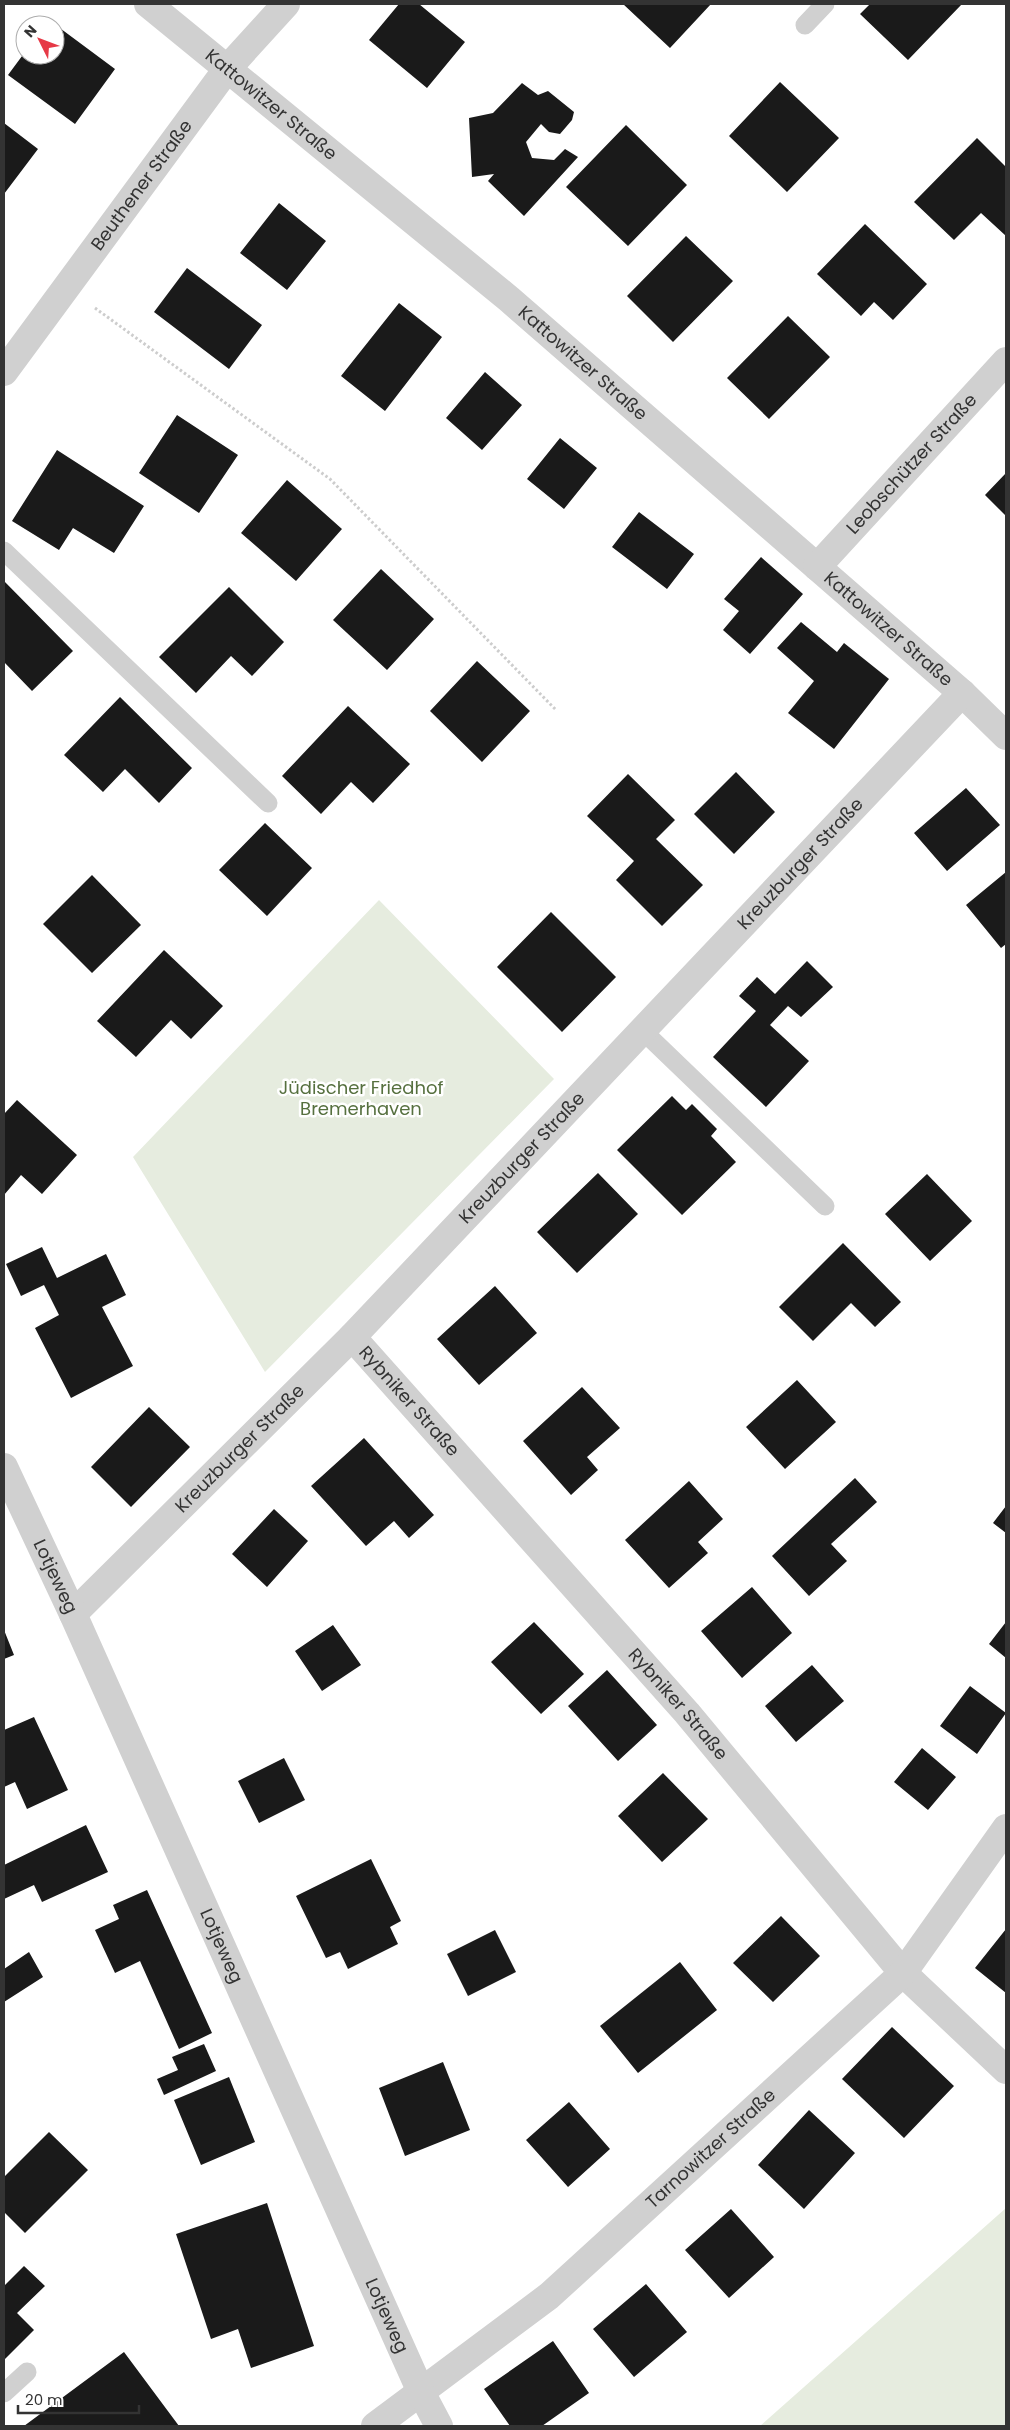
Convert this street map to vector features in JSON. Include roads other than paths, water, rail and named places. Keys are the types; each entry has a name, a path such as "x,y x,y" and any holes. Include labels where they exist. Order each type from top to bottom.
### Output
{"street":[{"name":"Kattowitzer Straße","path":"148,4 509,299 962,693 1006,736"},
{"name":"Beuthener Straße","path":"4,372 227,69 286,4"},
{"name":"Leobschützer Straße","path":"817,566 1006,362"},
{"name":"Kreuzburger Straße","path":"73,1614 352,1337 962,693"},
{"name":"Rybniker Straße","path":"352,1337 687,1713 902,1973 1006,2070"},
{"name":"Lotjeweg","path":"4,1467 73,1614 421,2392 439,2426"},
{"name":"Tarnowitzer Straße","path":"375,2426 549,2296 902,1973 1006,1828"}],"lane":[{"path":"805,25 826,4"},
{"path":"4,552 268,803"},
{"path":"642,1031 825,1206"},
{"path":"4,2393 27,2372"}],"park label":[{"name":"Jüdischer Friedhof Bremerhaven","path":"361,1098"}]}
